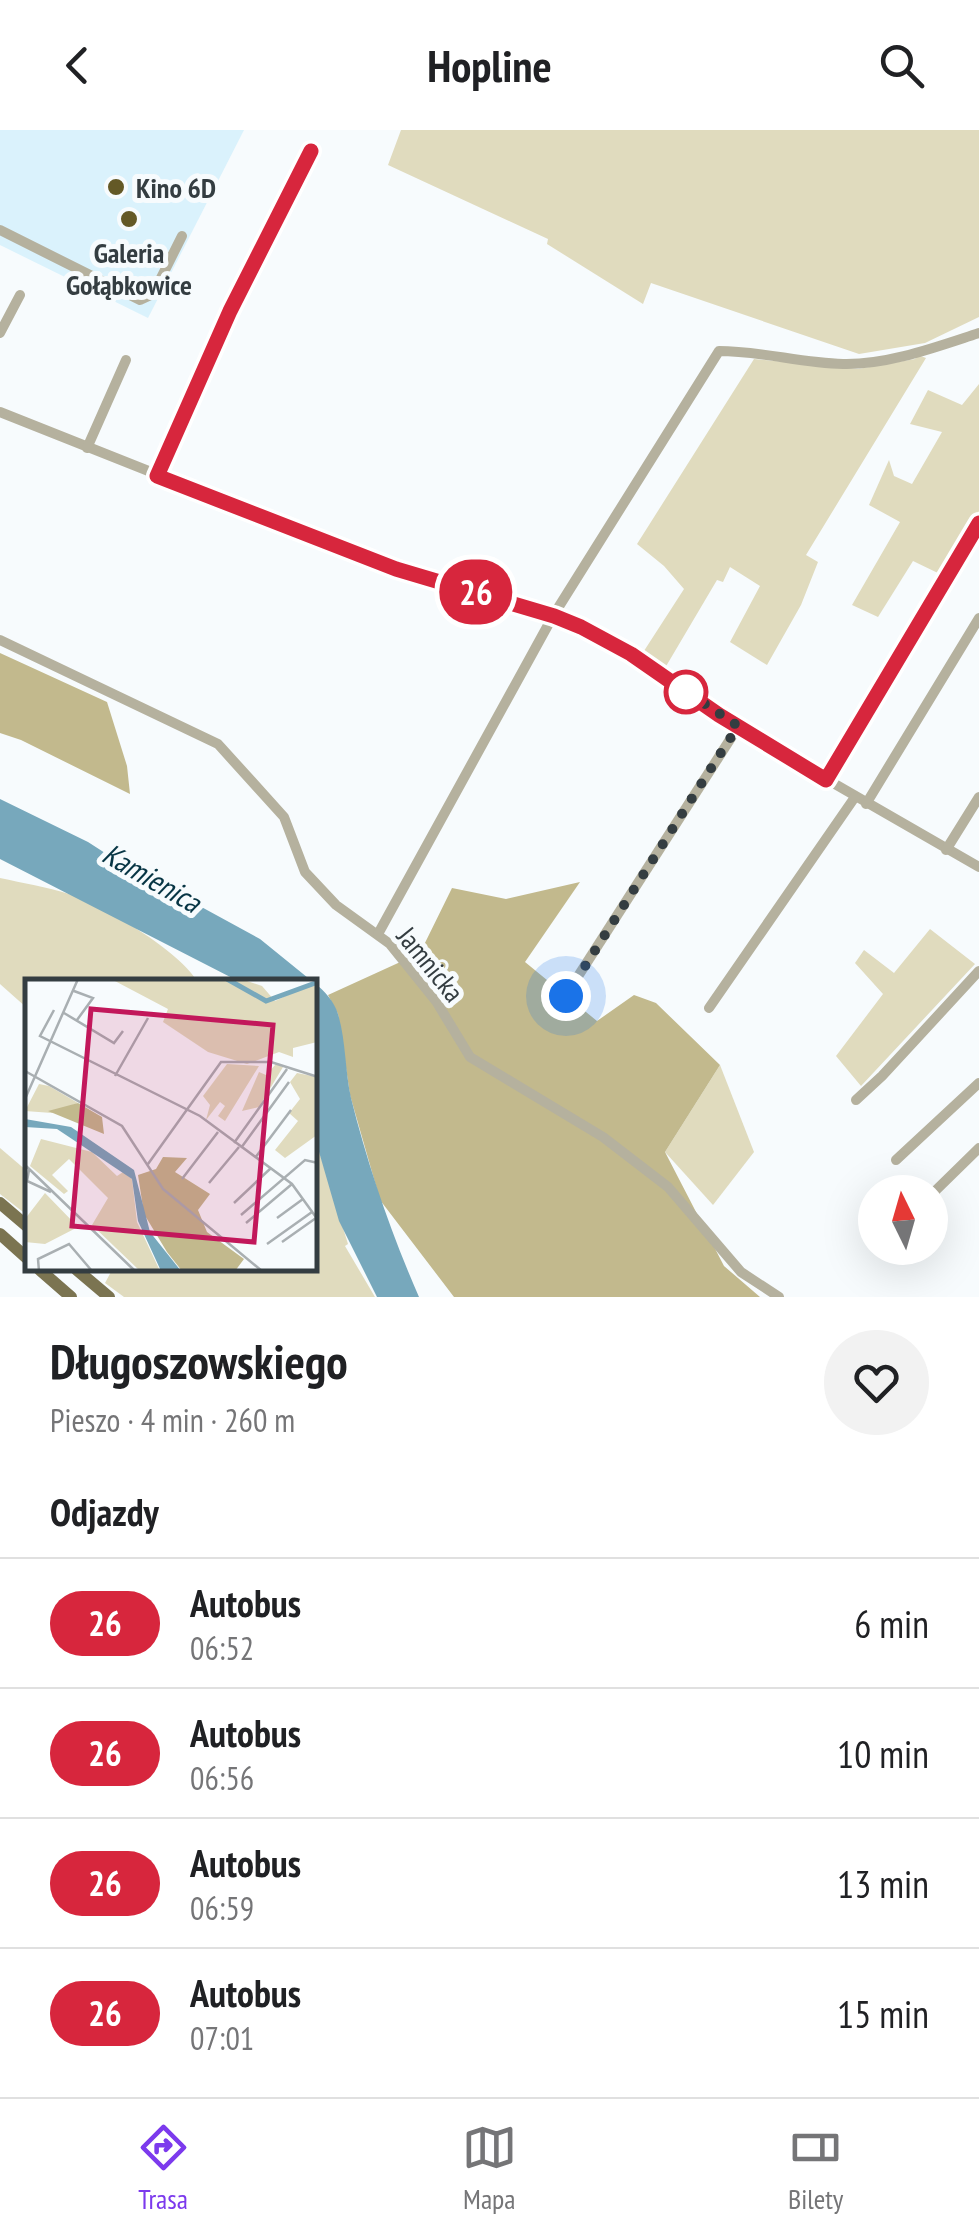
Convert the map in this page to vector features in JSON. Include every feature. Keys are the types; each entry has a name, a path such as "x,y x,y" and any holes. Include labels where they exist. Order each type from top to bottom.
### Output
{"main road":[{"path":"0,1203 25,1224"},
{"path":"0,1234 25,1255"},
{"path":"42,1272 71,1297"},
{"path":"91,1292 109,1297"}],"street":[{"path":"157,476 230,311 311,151"},
{"path":"0,230 140,300 153,294 182,236"},
{"path":"0,334 20,296"},
{"path":"378,934 554,616 719,351 846,364 918,352 979,333"},
{"path":"87,448 126,360"},
{"path":"0,412 396,569 554,616 631,654 826,780 979,867"},
{"path":"826,780 979,523"},
{"path":"709,1008 861,800 979,618"},
{"name":"Jamnicka","path":"0,640 218,744 284,817 305,872 336,906 378,934 436,1001 470,1057 604,1136 668,1187 741,1272 779,1297"},
{"path":"566,996 738,726"},
{"path":"946,850 979,796"},
{"path":"856,1100 979,971"},
{"path":"896,1160 979,1083"},
{"path":"948,1178 979,1148"}],"shaded area":[{"path":"0,130 244,130 148,318 0,245"},
{"path":"401,130 979,130 979,317 925,343 859,354 651,283 643,304 547,244 548,239 388,165"},
{"path":"918,355 926,358 806,555 818,562 801,605 767,665 730,642 760,586 730,567 723,582 717,580 665,668 642,654 684,589 637,544 754,359 858,369 915,359"},
{"path":"979,384 979,511 942,575 913,561 878,617 852,605 900,522 869,505 889,460 894,476 912,484 942,432 910,424 928,390 962,405"},
{"path":"0,653 107,702 127,766 130,794 0,733"},
{"path":"0,878 69,894 102,909 158,944 196,979 25,979 25,1006 0,984"},
{"path":"580,882 525,962 597,1021 634,995 656,1003 720,1065 665,1152 724,1266 760,1297 454,1297 380,1200 350,1095 338,1014 328,995 420,953 452,888 506,899"},
{"path":"930,929 975,964 861,1086 836,1056 883,994 855,963 864,950 894,973"},
{"path":"720,1065 754,1152 713,1205 665,1152"},
{"path":"0,1148 25,1169 25,1213 0,1194"},
{"path":"318,1148 348,1244 345,1246 375,1297 124,1297 105,1283 111,1272 318,1272"}],"water":[{"path":"0,799 88,842 260,939 309,979 234,979 0,859"},
{"path":"318,986 338,1014 351,1098 365,1149 419,1297 377,1297 339,1221 318,1148"}],"bus line":[{"name":"26","path":"311,151 230,311 157,476 396,569 581,627 631,654 719,715 826,780 979,523"}],"place":[{"name":"Kino 6D","path":"116,187"},
{"name":"Galeria Gołąbkowice","path":"129,219"}],"route":[{"path":"566,996 738,726 678,686 686,692"}],"water label":[{"name":"Kamienica","path":"152,877"}]}
